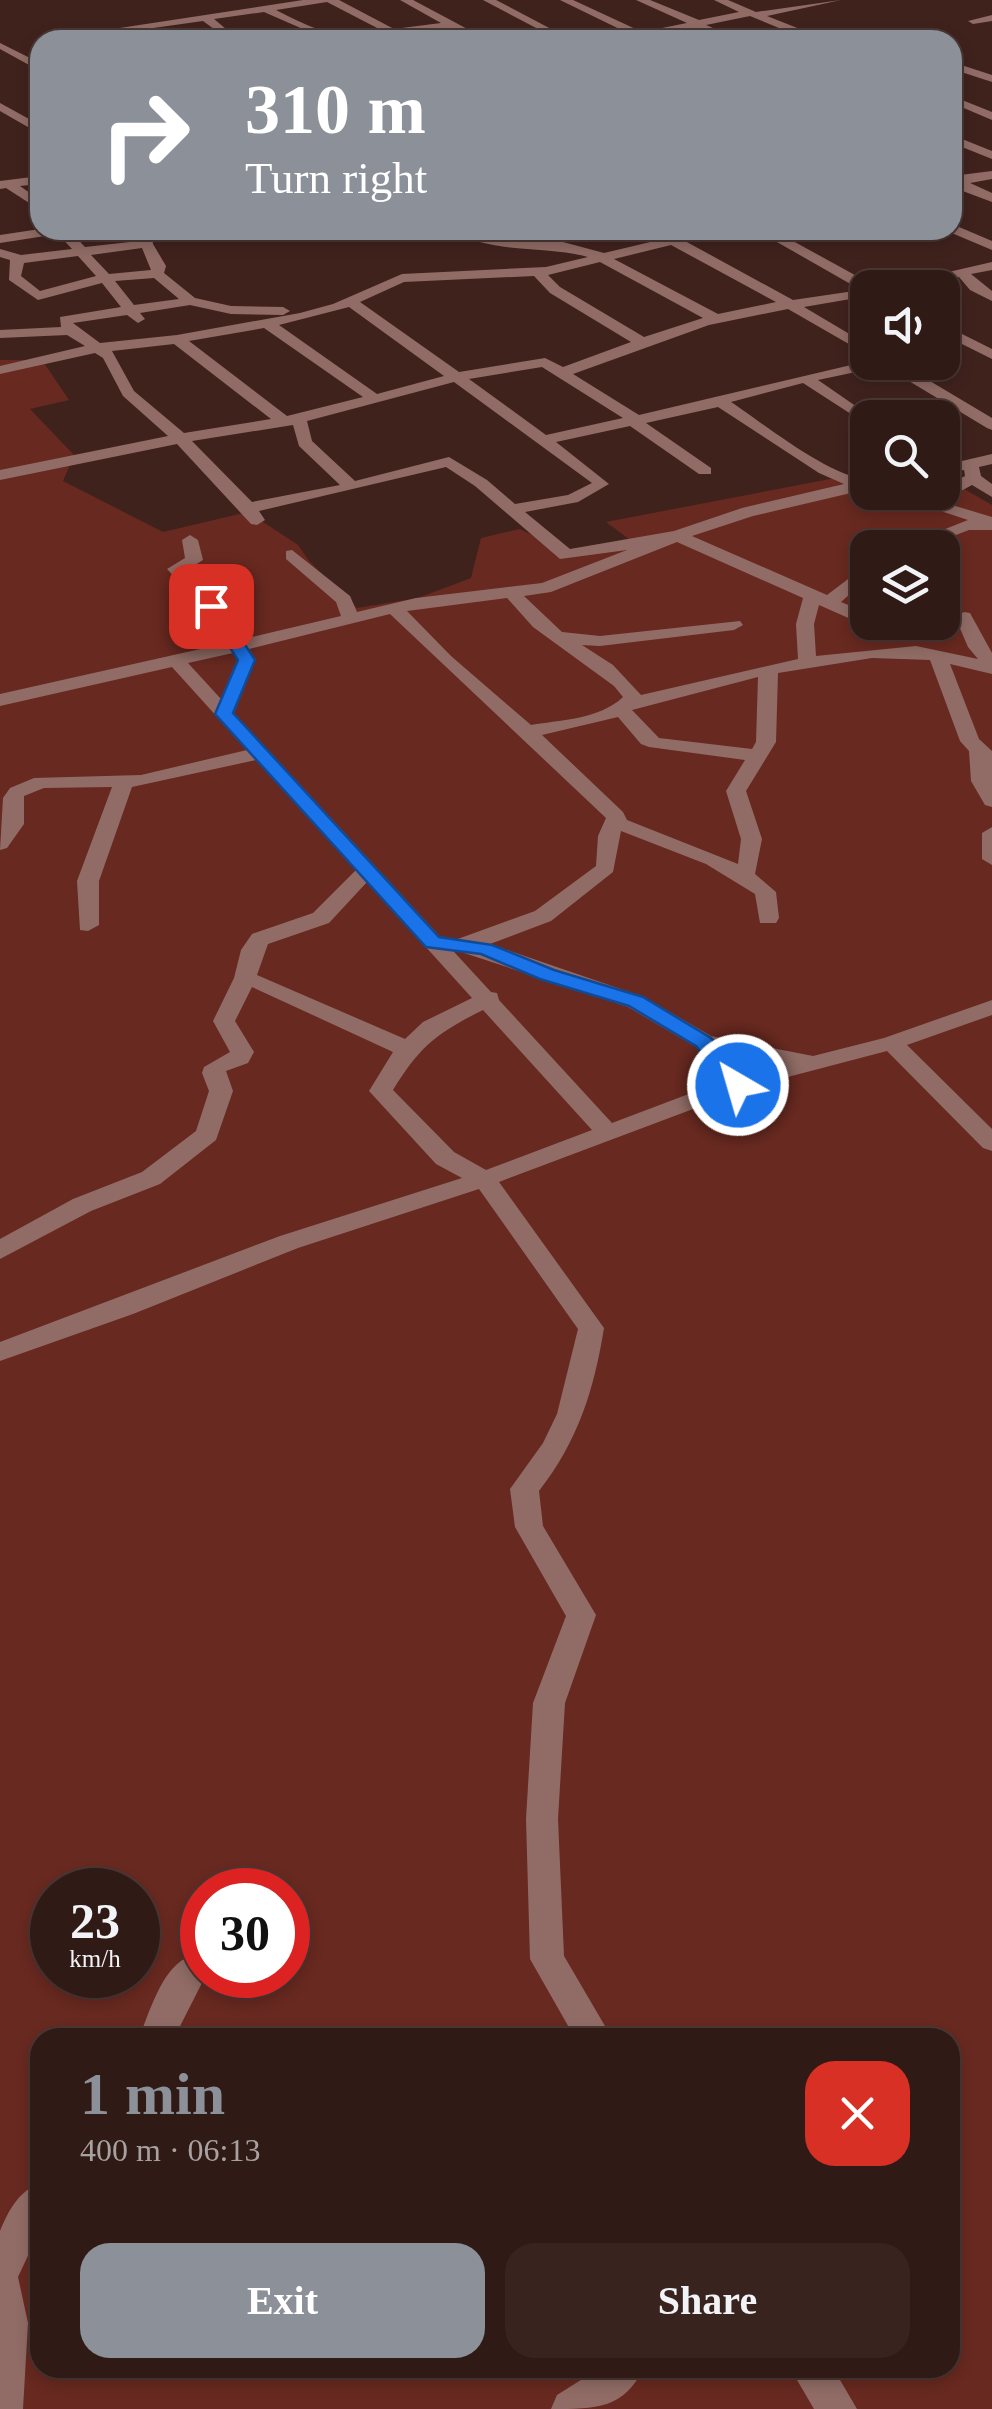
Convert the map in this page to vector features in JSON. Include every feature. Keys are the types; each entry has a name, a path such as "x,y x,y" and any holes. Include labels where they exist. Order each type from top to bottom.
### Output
{"street":[{"path":"216,0 235,13"},
{"path":"123,30 328,0 390,30"},
{"path":"406,0 464,30"},
{"path":"565,0 630,30"},
{"path":"641,0 711,30"},
{"path":"719,0 790,30"},
{"path":"672,30 836,0"},
{"path":"490,4 546,30"},
{"path":"587,10 612,7"},
{"path":"432,12 453,8"},
{"path":"266,9 307,30"},
{"path":"205,17 223,30"},
{"path":"973,20 992,18"},
{"path":"401,30 454,24"},
{"path":"143,26 147,30"},
{"path":"2,46 22,43"},
{"path":"2,46 30,61"},
{"path":"962,68 992,79"},
{"path":"962,103 992,116 962,122"},
{"path":"0,106 30,124"},
{"path":"962,142 992,156"},
{"path":"962,181 992,175"},
{"path":"4,184 30,181"},
{"path":"4,184 30,200"},
{"path":"962,185 992,198"},
{"path":"962,232 992,246"},
{"path":"0,239 30,234"},
{"path":"70,240 132,308 150,340"},
{"path":"130,240 21,259 15,262 14,276 67,326 109,355 128,393 182,439 252,514 449,462 566,555 677,536 850,611"},
{"path":"146,240 159,266 157,274"},
{"path":"493,240 510,245 563,246 599,256 718,320"},
{"path":"554,240 563,246"},
{"path":"0,370 97,348 178,339 301,317 402,278 538,272 648,240"},
{"path":"677,240 850,340"},
{"path":"780,240 850,280"},
{"path":"0,253 21,259"},
{"path":"960,274 992,266"},
{"path":"538,272 549,286 640,341"},
{"path":"963,273 975,287 992,297"},
{"path":"38,296 105,278 157,274 190,301"},
{"path":"753,310 768,292"},
{"path":"564,372 640,341 753,310 850,294"},
{"path":"0,334 67,326 132,308 190,301 231,310 264,324 372,398"},
{"path":"350,301 601,484 572,499 512,509"},
{"path":"231,310 263,308 301,317"},
{"path":"960,337 992,355"},
{"path":"960,345 992,338"},
{"path":"178,339 292,420 321,462 352,487"},
{"path":"0,475 292,420 534,361 564,372 704,471"},
{"path":"543,440 850,370"},
{"path":"806,379 850,409"},
{"path":"916,380 992,425"},
{"path":"720,402 850,477"},
{"path":"960,481 992,459"},
{"path":"960,471 972,472 992,492"},
{"path":"0,700 44,694 394,608 545,588 748,512 850,488"},
{"path":"948,510 992,524"},
{"path":"954,530 992,524"},
{"path":"190,540 194,560 176,569 222,616 246,660 224,714"},
{"path":"292,555 344,600 351,618"},
{"path":"831,602 850,585"},
{"path":"510,590 551,636 626,686 633,697 626,707"},
{"path":"807,661 806,624 813,593"},
{"path":"394,608 445,660 612,810 617,824"},
{"path":"964,618 976,647 992,666"},
{"path":"551,636 600,640 734,625"},
{"path":"897,640 913,651"},
{"path":"527,732 807,661 913,651 992,666"},
{"path":"937,655 964,726 985,757 981,782 992,801"},
{"path":"175,660 487,996 607,1132"},
{"path":"744,874 752,850 752,833 736,790 766,742 765,692 769,668"},
{"path":"626,707 648,740 656,743 758,756"},
{"path":"0,844 14,824 7,810 17,792 41,782 141,781 260,753"},
{"path":"88,925 88,881 124,781"},
{"path":"617,824 744,874 765,892 768,918"},
{"path":"466,945 543,916 606,868 608,836 617,824"},
{"path":"992,833 992,859"},
{"path":"0,1250 82,1205 151,1178 207,1135 221,1091 214,1073 216,1067 240,1058 242,1052 224,1021 252,950 260,939 275,931 321,918 367,870"},
{"path":"433,942 466,945 636,1002 704,1042 814,1063"},
{"path":"509,958 504,978 487,996 430,1027 406,1050 380,1091 445,1158 484,1179 592,1328 578,1404 545,1464 524,1489 529,1527 581,1614 549,1703 543,1836 547,1959 588,2028"},
{"path":"244,978 301,998 406,1050"},
{"path":"0,1352 289,1242 484,1179 738,1085 892,1043 992,1007"},
{"path":"704,1042 738,1085"},
{"path":"892,1043 992,1143"},
{"path":"160,2028 180,1988"},
{"path":"2,2409 9,2323 0,2277 30,2213"},
{"path":"571,2409 610,2386 616,2378"},
{"path":"817,2378 838,2409"}],"shaded area":[{"path":"0,360 42,360 69,400 30,409 74,455 63,481 163,532 248,512 298,545 357,608 418,598 471,578 481,538 520,529 570,554 629,539 606,522 850,475 850,510 960,510 960,487 992,505 992,2409 0,2409"}],"route":[{"path":"211,606 222,616 246,660 224,714 433,942 485,949 547,974 636,1002 704,1042 738,1085"}]}
